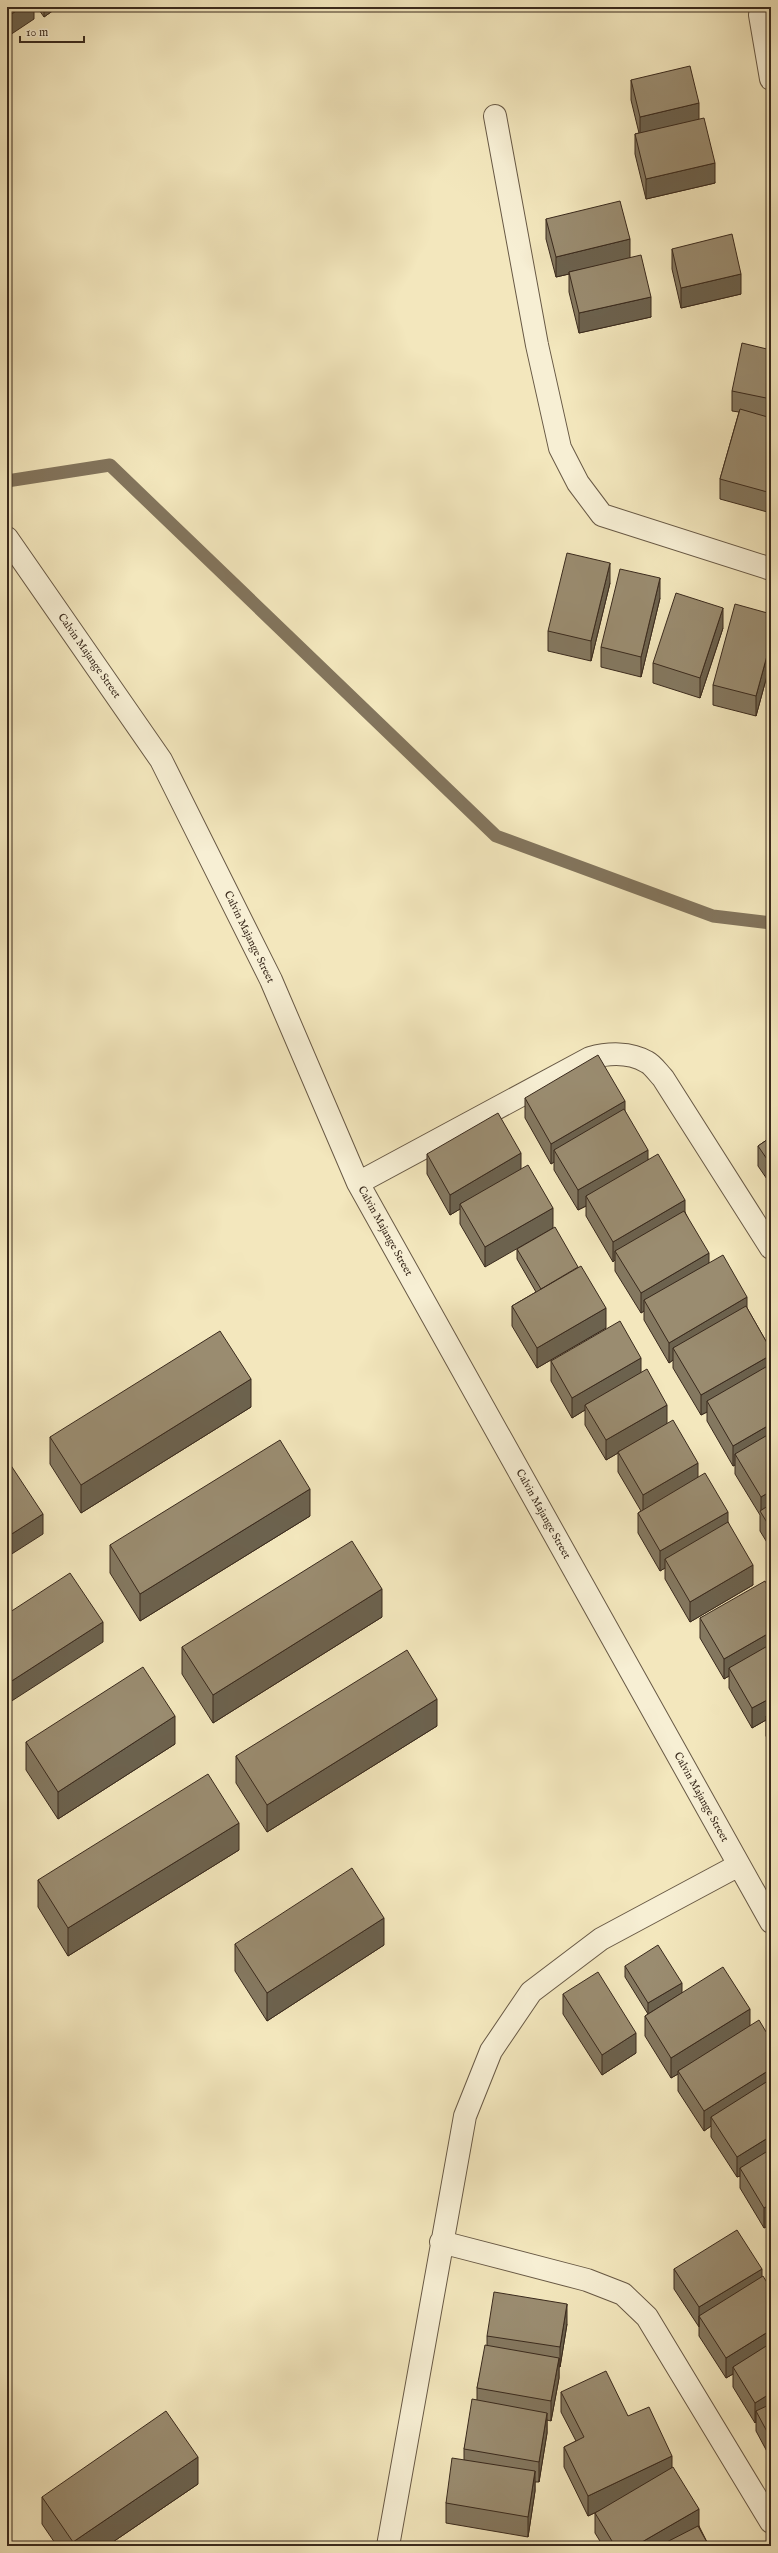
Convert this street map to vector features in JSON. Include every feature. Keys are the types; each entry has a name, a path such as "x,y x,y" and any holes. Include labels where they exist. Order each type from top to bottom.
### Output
{"street":[{"path":"762,7 760,15 771,79"},
{"path":"495,116 538,352 560,448 578,483 602,515 771,569"},
{"name":"Calvin Majange Street","path":"7,538 161,760 271,980 358,1183 771,1922"},
{"path":"358,1183 590,1058 605,1054 628,1056 648,1062 663,1078 771,1248"},
{"path":"388,2546 441,2242 465,2116 491,2051 531,1992 601,1938 739,1865"},
{"path":"441,2242 587,2280 623,2294 646,2317 771,2522"}],"building":[{"path":"7,7 22,7 7,17"},
{"path":"690,66 699,103 640,117 631,80"},
{"path":"704,118 715,163 646,179 635,134"},
{"path":"620,201 630,239 556,257 546,219"},
{"path":"732,234 741,274 681,288 672,249"},
{"path":"641,255 651,297 579,313 569,272"},
{"path":"742,343 771,350 771,399 732,391"},
{"path":"740,409 771,418 771,493 720,479"},
{"path":"567,553 610,563 591,641 548,631"},
{"path":"620,569 660,578 641,657 601,647"},
{"path":"676,593 723,608 700,678 653,663"},
{"path":"735,604 771,614 771,641 756,696 713,685"},
{"path":"771,685 771,701 767,700"},
{"path":"598,1055 625,1101 551,1144 525,1098"},
{"path":"624,1109 648,1150 578,1190 554,1150"},
{"path":"498,1113 521,1153 450,1195 427,1154"},
{"path":"771,1137 771,1165 758,1146"},
{"path":"658,1154 685,1200 613,1242 586,1196"},
{"path":"528,1165 553,1208 485,1247 460,1204"},
{"path":"684,1211 709,1253 641,1293 615,1251"},
{"path":"555,1227 578,1267 541,1289 517,1249"},
{"path":"723,1255 747,1297 669,1343 644,1300"},
{"path":"581,1266 606,1308 537,1348 512,1306"},
{"path":"746,1306 771,1350 771,1355 701,1395 673,1348"},
{"path":"620,1321 641,1358 572,1398 551,1361"},
{"path":"220,1331 251,1379 81,1485 50,1437"},
{"path":"771,1364 771,1424 733,1446 707,1401"},
{"path":"647,1369 667,1405 606,1440 585,1405"},
{"path":"673,1420 698,1463 643,1495 618,1452"},
{"path":"771,1433 771,1491 761,1497 735,1454"},
{"path":"280,1440 310,1489 140,1594 110,1545"},
{"path":"10,1464 43,1514 7,1537 7,1466"},
{"path":"705,1473 728,1512 660,1551 638,1513"},
{"path":"771,1504 771,1529 760,1511"},
{"path":"728,1522 753,1565 690,1602 665,1559"},
{"path":"352,1541 382,1589 213,1695 182,1647"},
{"path":"70,1573 103,1622 7,1684 7,1614"},
{"path":"765,1581 771,1592 771,1632 724,1659 700,1618"},
{"path":"771,1644 771,1698 752,1708 729,1668"},
{"path":"407,1650 437,1699 267,1805 236,1756"},
{"path":"143,1667 175,1716 58,1792 26,1742"},
{"path":"771,1714 771,1725 766,1716"},
{"path":"208,1774 239,1823 68,1928 38,1880"},
{"path":"352,1868 384,1918 267,1993 235,1944"},
{"path":"658,1945 682,1983 648,2003 625,1966"},
{"path":"723,1967 750,2009 671,2058 645,2016"},
{"path":"598,1972 636,2033 602,2055 563,1994"},
{"path":"759,2020 771,2040 771,2069 704,2111 678,2071"},
{"path":"771,2079 771,2136 737,2157 711,2117"},
{"path":"771,2149 771,2204 764,2208 740,2168"},
{"path":"737,2230 762,2269 699,2307 674,2269"},
{"path":"763,2276 771,2289 771,2330 726,2358 699,2316"},
{"path":"494,2292 567,2304 560,2347 487,2336"},
{"path":"771,2343 771,2393 755,2403 733,2367"},
{"path":"485,2345 559,2358 551,2401 477,2388"},
{"path":"606,2371 628,2416 649,2407 672,2456 588,2496 564,2447 584,2437 561,2392"},
{"path":"472,2399 547,2413 539,2462 464,2449"},
{"path":"771,2404 771,2439 756,2411"},
{"path":"166,2411 198,2457 73,2542 42,2497"},
{"path":"452,2458 535,2471 528,2517 446,2503"},
{"path":"673,2467 699,2509 635,2546 615,2546 595,2513"},
{"path":"698,2526 709,2546 659,2546"}],"waterway":[{"path":"7,481 110,465 496,836 713,916 771,923"}]}
